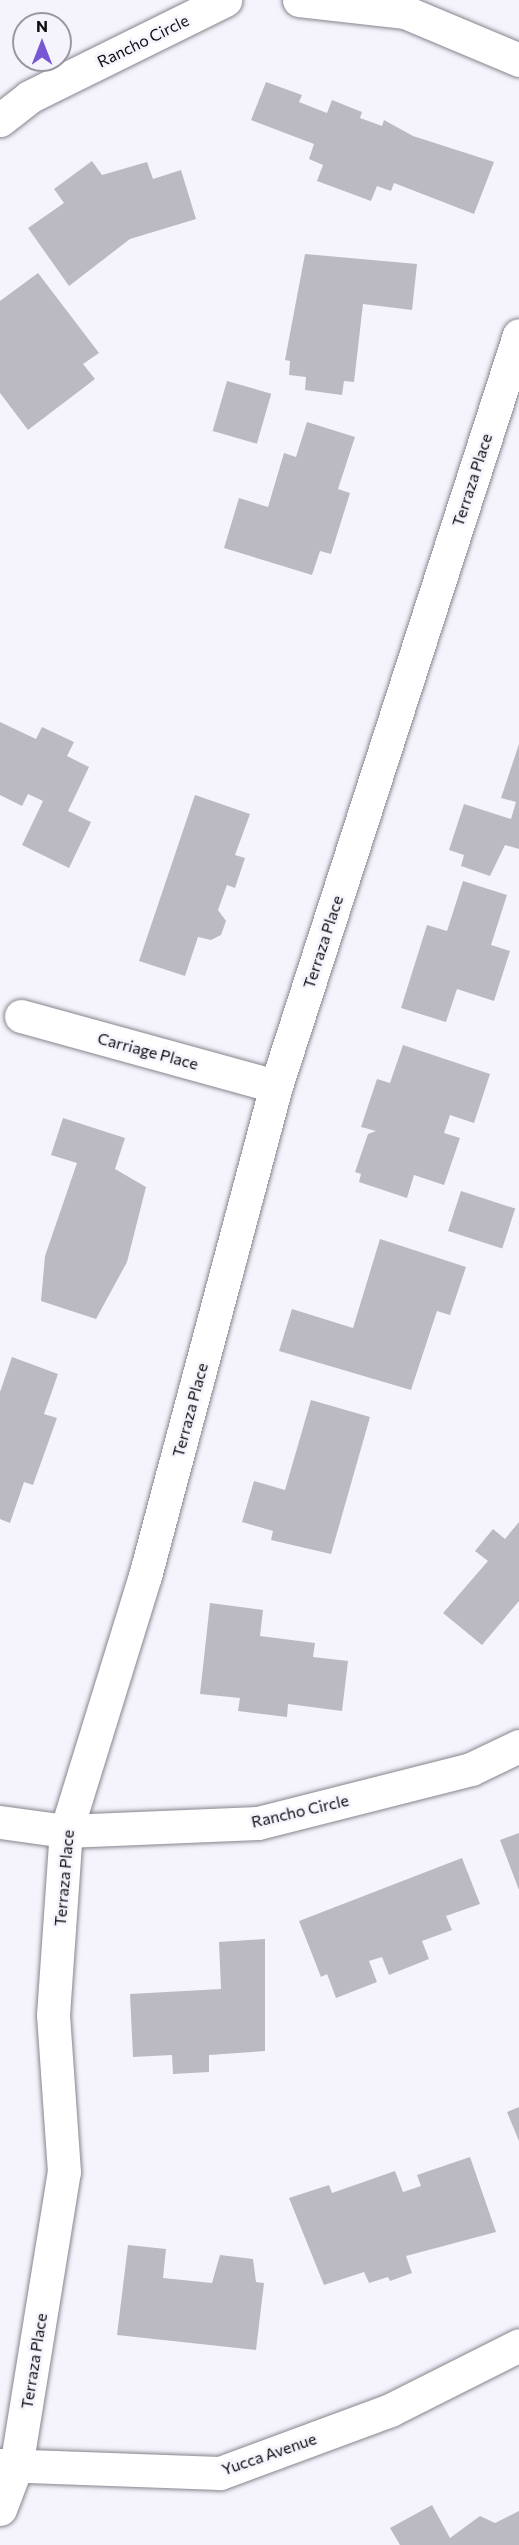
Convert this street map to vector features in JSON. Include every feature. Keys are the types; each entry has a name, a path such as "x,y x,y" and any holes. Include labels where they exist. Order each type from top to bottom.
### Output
{"street":[{"name":"Rancho Circle","path":"0,120 28,97 225,0"},
{"path":"299,0 405,12 519,60"},
{"name":"Terraza Place","path":"0,2509 64,2172 53,2015 66,1831 145,1576 276,1086 519,335"},
{"name":"Carriage Place","path":"21,1016 276,1086"},
{"name":"Rancho Circle","path":"0,1822 66,1831 258,1823 471,1769 519,1746"},
{"name":"Yucca Avenue","path":"8,2466 220,2473 390,2410 519,2345"}],"building":[{"path":"266,82 302,95 299,102 327,113 332,100 362,112 360,118 382,126 384,120 413,136 494,162 474,214 394,183 391,191 377,186 371,201 317,181 323,165 309,159 314,144 251,120"},
{"path":"92,161 102,175 147,162 153,179 181,170 196,219 130,239 69,286 28,228 64,203 54,189"},
{"path":"305,254 417,264 412,310 363,304 354,382 344,381 342,395 305,390 306,377 289,375 290,361 285,360"},
{"path":"38,273 99,353 83,364 95,379 28,430 0,393 0,301"},
{"path":"227,381 271,394 257,444 213,431"},
{"path":"307,422 355,437 338,489 350,493 331,554 320,551 312,575 224,548 239,498 268,507 284,453 296,457"},
{"path":"0,722 36,739 42,727 74,742 67,756 89,767 68,811 91,822 69,868 22,845 43,801 28,794 22,806 0,795"},
{"path":"519,744 519,849 505,845 490,876 461,866 464,855 449,850 464,804 511,819 516,802 501,798"},
{"path":"195,795 250,814 235,855 245,858 235,888 227,885 218,910 226,921 221,935 211,940 198,937 185,976 139,961"},
{"path":"463,881 507,895 491,945 510,951 494,1001 457,989 446,1022 401,1008 427,925 447,931"},
{"path":"403,1045 490,1074 474,1123 450,1115 444,1133 460,1138 444,1185 414,1175 407,1198 359,1182 361,1174 355,1172 368,1134 376,1131 361,1127 377,1079 390,1083"},
{"path":"63,1118 125,1138 115,1169 146,1187 127,1262 96,1319 41,1301 45,1256 77,1163 51,1155"},
{"path":"461,1191 515,1209 502,1249 448,1231"},
{"path":"380,1239 466,1267 450,1315 437,1311 411,1390 279,1351 292,1309 353,1328"},
{"path":"12,1357 58,1374 44,1414 57,1418 33,1485 24,1482 10,1523 0,1519 0,1392"},
{"path":"311,1400 370,1417 331,1554 271,1540 273,1531 242,1522 254,1481 285,1490"},
{"path":"519,1522 519,1601 482,1645 443,1613 488,1561 475,1551 493,1529 505,1539"},
{"path":"210,1603 263,1610 260,1636 315,1643 313,1657 348,1661 342,1711 288,1704 287,1717 238,1711 240,1698 200,1694"},
{"path":"519,1833 519,1890 500,1840"},
{"path":"462,1858 480,1904 446,1916 452,1930 422,1941 429,1959 389,1975 382,1957 369,1961 377,1982 336,1998 327,1974 321,1977 299,1921"},
{"path":"265,1939 265,2051 209,2055 209,2072 173,2074 172,2055 133,2057 130,1994 221,1989 219,1942"},
{"path":"519,2107 519,2141 507,2112"},
{"path":"470,2157 496,2232 406,2256 412,2273 390,2281 388,2277 369,2283 364,2272 324,2285 289,2198 329,2185 332,2193 395,2171 403,2192 421,2186 417,2175"},
{"path":"128,2245 166,2249 163,2278 212,2283 220,2255 253,2259 256,2282 264,2283 256,2350 117,2335"},
{"path":"432,2505 450,2538 480,2516 495,2523 519,2511 519,2545 400,2545 390,2528"}]}
